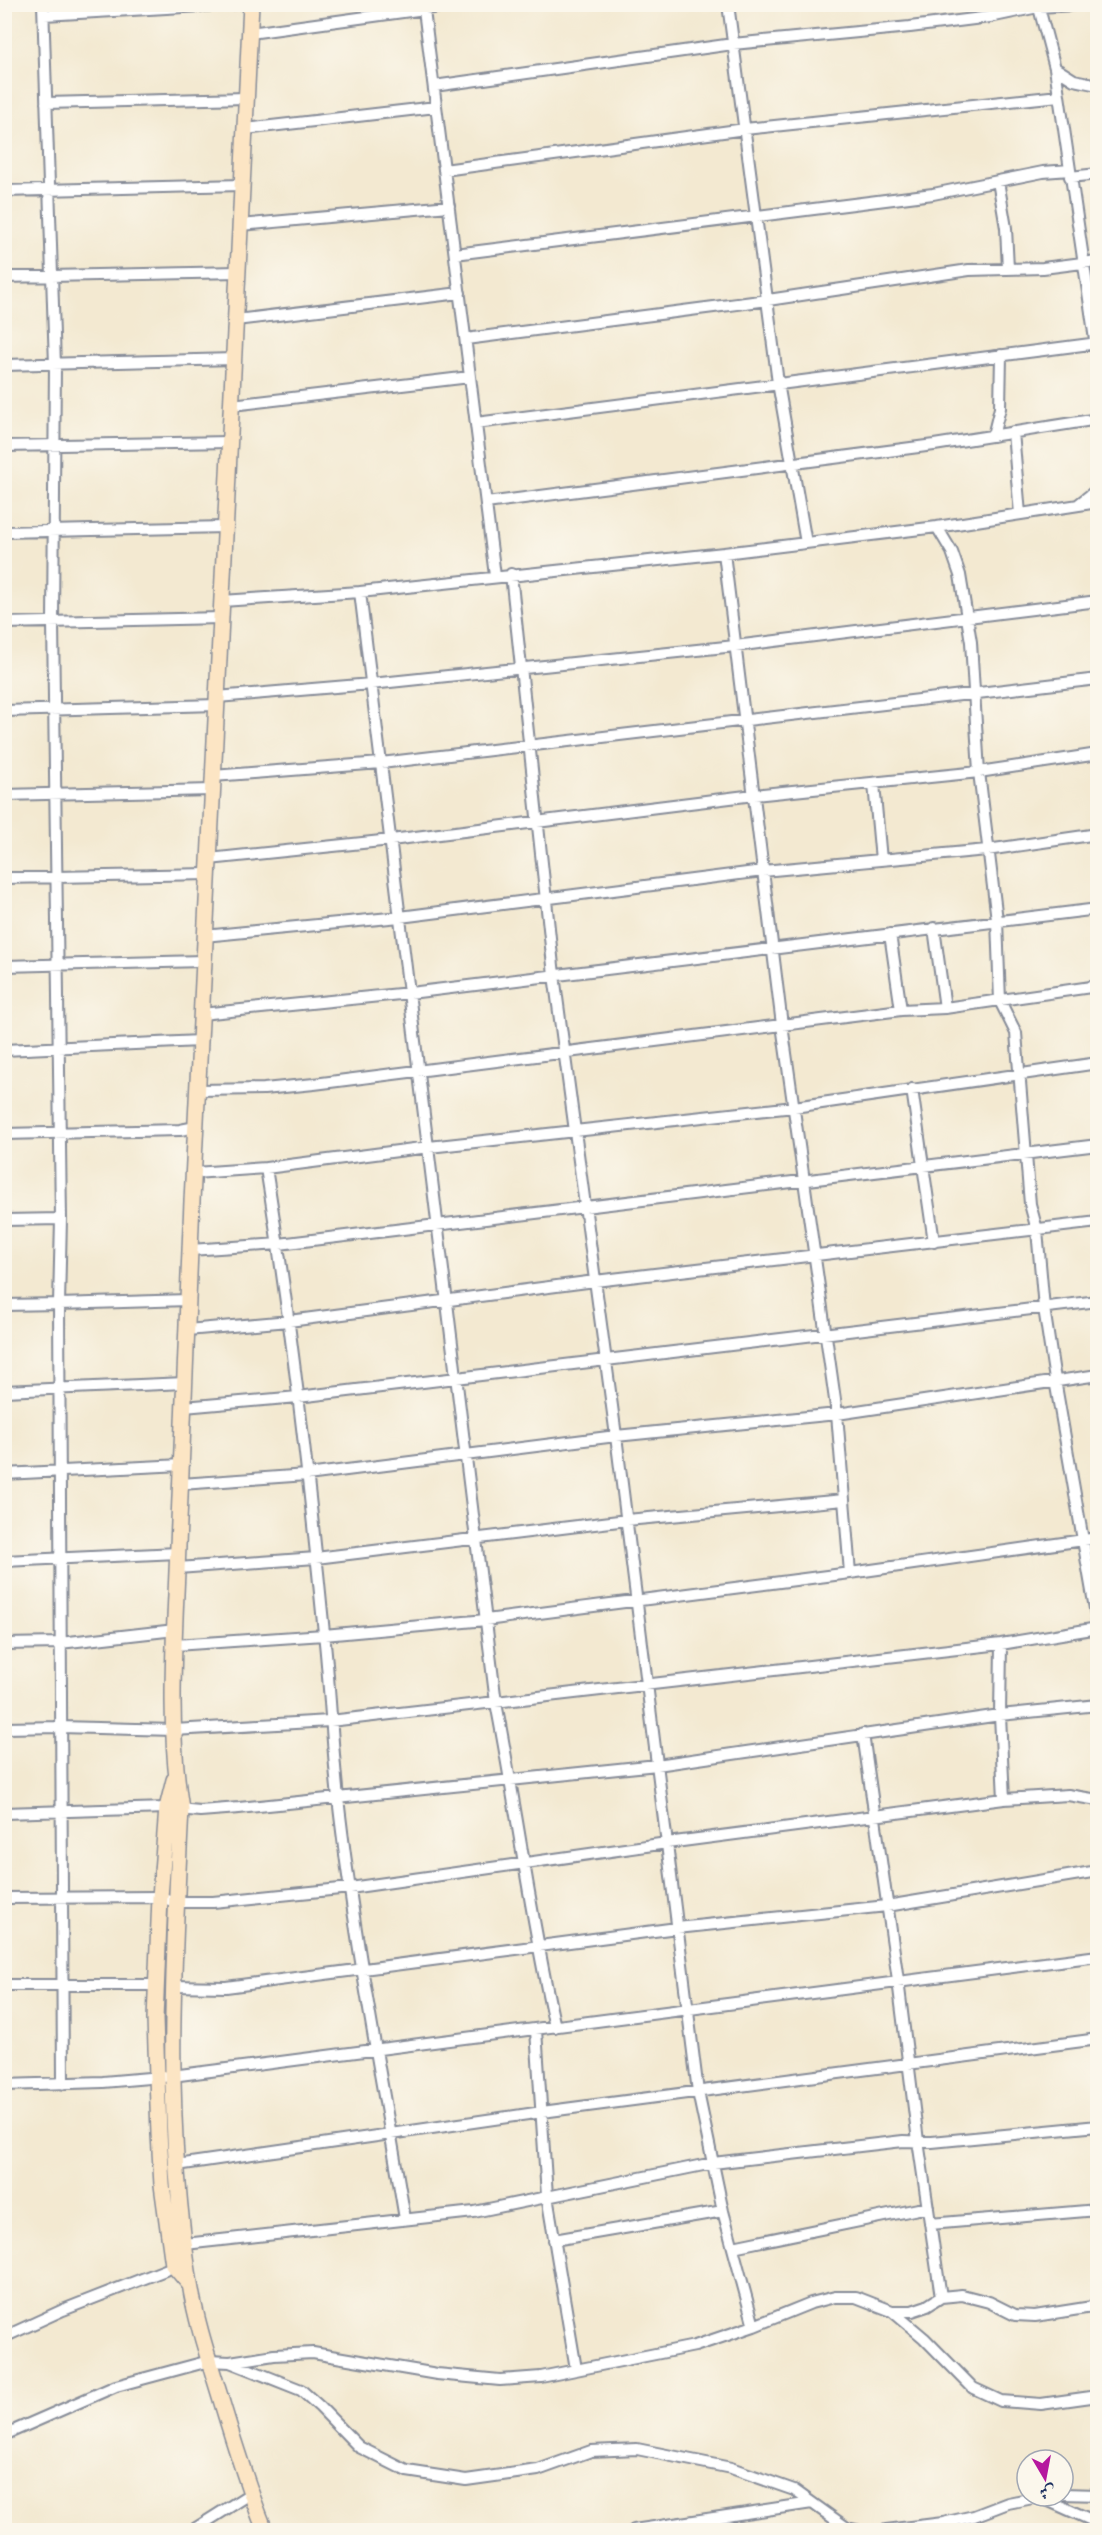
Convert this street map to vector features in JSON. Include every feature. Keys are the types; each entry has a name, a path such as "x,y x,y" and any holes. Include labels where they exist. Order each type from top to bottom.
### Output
{"street":[{"path":"63,2084 59,1560 62,1132 54,795 55,365 44,10 236,4"},
{"path":"251,4 209,866 202,961 188,1300 175,1637 176,1902 164,2077 162,2185 180,2264 190,2285 209,2361 250,2494 265,2530"},
{"path":"250,33 461,4"},
{"path":"728,4 778,383 806,543"},
{"path":"434,86 734,44 990,17 1038,6 1092,4"},
{"path":"1038,6 1055,68 1098,360"},
{"path":"424,10 495,576"},
{"path":"1055,68 1074,80 1098,86"},
{"path":"444,171 745,129 1059,96"},
{"path":"46,103 246,98"},
{"path":"245,129 436,107"},
{"path":"455,254 933,194 1043,172 1098,174"},
{"path":"998,181 1006,228 1008,269"},
{"path":"4,191 242,185"},
{"path":"240,225 449,206"},
{"path":"466,339 768,300 958,271 1098,261"},
{"path":"4,277 238,272"},
{"path":"236,320 460,294"},
{"path":"476,423 1096,343"},
{"path":"993,436 1000,408 1001,355"},
{"path":"4,365 234,359"},
{"path":"232,405 470,377"},
{"path":"486,503 1098,420"},
{"path":"1013,432 1020,514"},
{"path":"4,446 230,442"},
{"path":"1078,505 1098,489"},
{"path":"222,601 360,592 511,574 724,553 937,527 1098,502"},
{"path":"4,532 225,527"},
{"path":"4,1728 174,1730 330,1721 1001,1644 1098,1627 1044,1308 1037,1230 1030,1204 1016,1033 1000,1000 997,920 979,772 967,616 960,575 952,552 937,527"},
{"path":"724,553 782,1025 837,1414 850,1573"},
{"path":"511,574 554,975 627,1520 698,2092 723,2211 754,2326"},
{"path":"360,592 449,1300 496,1703 511,1781 537,1946 555,2027"},
{"path":"4,711 54,711 217,701 735,646 1098,601"},
{"path":"4,623 221,618"},
{"path":"4,795 54,795 213,783 1098,679"},
{"path":"4,878 56,878 209,866 538,820 979,772 1098,754"},
{"path":"873,784 881,860"},
{"path":"204,936 400,917 763,871 987,850 1098,834"},
{"path":"201,1014 410,993 1098,909"},
{"path":"934,928 945,1008"},
{"path":"890,934 901,1010"},
{"path":"4,966 202,961"},
{"path":"198,1090 264,1089 901,1010 945,1008 1098,986"},
{"path":"4,1050 200,1041"},
{"path":"194,1173 266,1168 429,1147 794,1107 1098,1064"},
{"path":"912,1089 934,1242"},
{"path":"4,1134 180,1130 196,1127"},
{"path":"190,1251 279,1244 1098,1145"},
{"path":"266,1168 279,1244 307,1475 338,1798 361,1969 377,2049 405,2219"},
{"path":"4,1220 62,1219"},
{"path":"187,1330 289,1321 595,1281 1098,1222"},
{"path":"4,1305 188,1300"},
{"path":"184,1407 298,1397 1098,1301"},
{"path":"181,1484 307,1475 616,1436 837,1414 1098,1375"},
{"path":"4,1391 185,1383"},
{"path":"4,1474 182,1465"},
{"path":"4,1561 316,1558 627,1520 844,1500"},
{"path":"4,1644 175,1637 324,1635 486,1620 1098,1538"},
{"path":"1001,1644 1000,1715 1004,1799"},
{"path":"4,1813 61,1810 220,1810 657,1765 1000,1715 1098,1705"},
{"path":"863,1734 941,2297"},
{"path":"4,1898 160,1897 176,1902 213,1902 350,1888 667,1843 1004,1799 1068,1795 1098,1800"},
{"path":"174,1809 160,1897 156,1985 164,2077 177,2165 185,2244 180,2264"},
{"path":"172,1986 226,1987 677,1928 887,1906 1098,1871"},
{"path":"4,2085 63,2084 164,2077 536,2030 898,1980 1098,1956"},
{"path":"4,1984 156,1985"},
{"path":"536,2030 542,2112 542,2148 547,2196 576,2369"},
{"path":"177,2165 542,2112 1098,2039"},
{"path":"185,2244 474,2212 713,2163 903,2141 932,2142 1098,2126"},
{"path":"733,2247 928,2207"},
{"path":"930,2224 1098,2210"},
{"path":"554,2240 723,2211"},
{"path":"4,2337 180,2264"},
{"path":"4,2435 116,2386 209,2361 230,2362 274,2355 313,2353 437,2374 500,2380 542,2377 695,2346 811,2303 835,2297 856,2298 892,2311 912,2311 927,2306 941,2297 962,2295 989,2301 1015,2315 1035,2316 1098,2306"},
{"path":"892,2311 924,2338 973,2388 1001,2401 1041,2404 1098,2396"},
{"path":"230,2362 301,2390 359,2447 407,2471 466,2480 538,2470 591,2451 637,2449 731,2468 794,2490 847,2528 857,2530"},
{"path":"193,2530 250,2494"},
{"path":"1075,2494 1098,2495"},
{"path":"886,2530 945,2527 1015,2502"},
{"path":"634,2530 813,2503"},
{"path":"1067,2508 1098,2523"}]}
